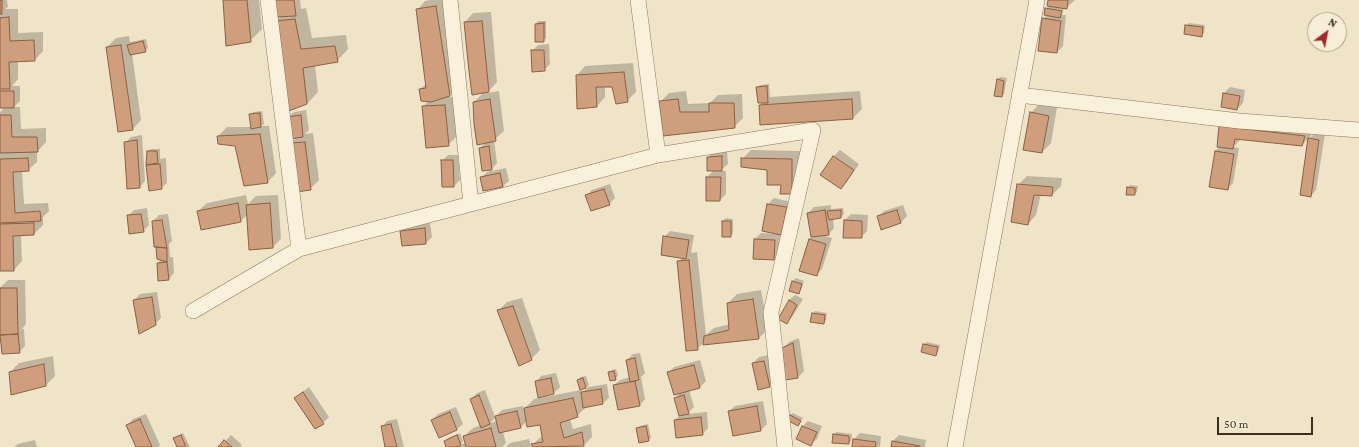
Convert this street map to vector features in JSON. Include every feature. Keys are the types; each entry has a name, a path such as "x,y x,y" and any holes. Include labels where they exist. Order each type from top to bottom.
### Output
{"street":[{"path":"268,0 300,249"},
{"path":"450,0 471,204"},
{"path":"638,0 658,155"},
{"path":"955,447 1037,0"},
{"path":"1019,95 1239,121 1359,130"},
{"path":"193,311 300,249 658,155 812,130 771,312 785,447"}],"building":[{"path":"0,0 2,0 2,14 0,14"},
{"path":"223,0 247,0 251,42 226,46"},
{"path":"273,0 294,0 296,16 275,17"},
{"path":"1048,0 1068,0 1067,9 1047,6"},
{"path":"436,6 450,96 431,102 421,101 419,89 426,88 416,9"},
{"path":"1045,8 1062,11 1060,18 1044,15"},
{"path":"9,17 10,41 34,40 35,61 9,62 10,89 0,89 0,18"},
{"path":"1042,18 1061,21 1057,53 1038,51"},
{"path":"295,19 301,49 335,46 338,62 303,68 307,104 286,112 274,21"},
{"path":"482,21 489,92 472,95 464,22"},
{"path":"544,23 544,42 535,42 535,24"},
{"path":"1185,25 1203,27 1202,37 1184,34"},
{"path":"143,41 146,52 130,55 127,45"},
{"path":"121,45 133,130 118,132 106,47"},
{"path":"531,50 544,50 545,71 532,72"},
{"path":"624,72 628,102 616,104 612,87 596,87 597,107 577,109 576,75"},
{"path":"997,79 1004,81 1002,97 994,96"},
{"path":"767,86 768,103 758,103 756,87"},
{"path":"0,91 14,91 14,108 0,108"},
{"path":"1223,93 1240,96 1237,110 1221,107"},
{"path":"490,99 496,141 477,145 473,102"},
{"path":"678,99 680,112 709,112 709,103 734,103 735,128 663,136 659,101"},
{"path":"852,99 853,119 760,125 759,105"},
{"path":"445,105 449,146 426,148 422,106"},
{"path":"1030,112 1049,116 1042,153 1023,150"},
{"path":"260,113 261,127 251,129 249,114"},
{"path":"0,115 11,115 12,137 37,137 38,152 0,153"},
{"path":"301,115 303,137 290,139 287,117"},
{"path":"1219,126 1305,136 1302,146 1235,139 1233,149 1217,147"},
{"path":"260,134 268,183 244,186 235,146 218,144 217,136"},
{"path":"1308,138 1319,140 1311,197 1300,195"},
{"path":"137,140 140,188 127,189 124,142"},
{"path":"305,142 311,190 296,192 290,143"},
{"path":"489,146 492,170 482,171 479,148"},
{"path":"147,151 157,151 158,163 146,165"},
{"path":"1215,151 1234,154 1228,190 1209,187"},
{"path":"722,156 722,171 707,171 707,157"},
{"path":"833,156 854,170 841,189 820,175"},
{"path":"28,158 29,171 13,172 15,213 40,211 41,221 0,223 0,159"},
{"path":"741,158 792,159 792,194 780,194 781,185 767,185 767,170 741,167"},
{"path":"441,160 453,160 454,187 442,187"},
{"path":"160,164 162,189 149,191 146,165"},
{"path":"500,173 503,187 483,191 480,177"},
{"path":"706,177 721,177 720,201 706,201"},
{"path":"1017,184 1053,187 1052,196 1034,195 1028,225 1011,222"},
{"path":"1127,187 1135,188 1135,195 1126,195"},
{"path":"604,189 610,205 591,211 585,195"},
{"path":"238,203 241,222 201,230 197,211"},
{"path":"270,203 273,248 249,250 246,205"},
{"path":"767,204 787,207 781,235 762,231"},
{"path":"825,210 829,235 811,237 807,213"},
{"path":"841,210 841,218 829,220 827,211"},
{"path":"897,210 901,223 881,230 877,216"},
{"path":"141,214 144,232 129,234 127,215"},
{"path":"162,220 167,248 154,247 152,221"},
{"path":"844,220 862,221 862,238 843,238"},
{"path":"722,221 731,221 731,237 722,237"},
{"path":"34,223 34,235 13,236 14,271 0,271 0,224"},
{"path":"425,228 426,244 402,246 400,231"},
{"path":"663,236 689,240 686,259 661,255"},
{"path":"754,239 775,240 774,260 753,259"},
{"path":"809,239 826,244 817,276 799,271"},
{"path":"156,247 167,248 167,262 157,259"},
{"path":"689,260 698,350 686,351 677,261"},
{"path":"167,262 169,280 158,281 157,263"},
{"path":"792,281 802,284 799,294 789,291"},
{"path":"0,288 17,288 18,334 0,335"},
{"path":"152,297 156,325 139,334 133,300"},
{"path":"753,299 759,339 703,345 704,336 729,330 727,303"},
{"path":"789,300 797,305 787,324 778,319"},
{"path":"513,306 532,360 519,366 497,310"},
{"path":"812,313 825,315 824,324 810,322"},
{"path":"18,334 20,353 2,354 0,335"},
{"path":"793,343 798,378 785,380 782,348"},
{"path":"923,344 938,347 936,356 921,352"},
{"path":"635,358 639,380 630,382 626,360"},
{"path":"764,361 770,387 758,390 752,363"},
{"path":"44,364 46,386 11,395 9,372"},
{"path":"694,365 700,388 674,395 667,372"},
{"path":"614,371 616,380 610,381 608,372"},
{"path":"551,378 554,394 538,398 535,381"},
{"path":"583,378 586,388 580,390 577,380"},
{"path":"635,381 640,406 618,410 613,385"},
{"path":"601,389 603,404 583,408 581,392"},
{"path":"303,392 324,424 315,429 294,398"},
{"path":"479,395 490,424 481,428 470,399"},
{"path":"684,395 689,414 679,416 674,398"},
{"path":"573,398 578,417 560,423 564,438 582,432 584,446 533,447 531,444 543,442 540,425 527,427 524,408"},
{"path":"757,406 761,431 733,436 728,411"},
{"path":"517,411 521,428 499,433 495,416"},
{"path":"450,412 457,430 439,438 431,420"},
{"path":"790,415 801,421 798,426 787,420"},
{"path":"701,417 703,435 676,438 674,420"},
{"path":"140,419 152,447 136,447 126,425"},
{"path":"391,424 397,447 385,447 381,426"},
{"path":"646,426 649,441 639,443 636,428"},
{"path":"802,426 817,432 811,446 796,439"},
{"path":"491,428 496,447 466,447 463,436"},
{"path":"833,434 849,436 849,444 832,443"},
{"path":"181,435 186,447 177,447 173,438"},
{"path":"457,435 461,445 456,447 446,447 444,441"},
{"path":"853,439 876,442 875,447 852,447"},
{"path":"224,440 232,447 218,447"},
{"path":"892,441 920,446 920,447 891,447"}]}
